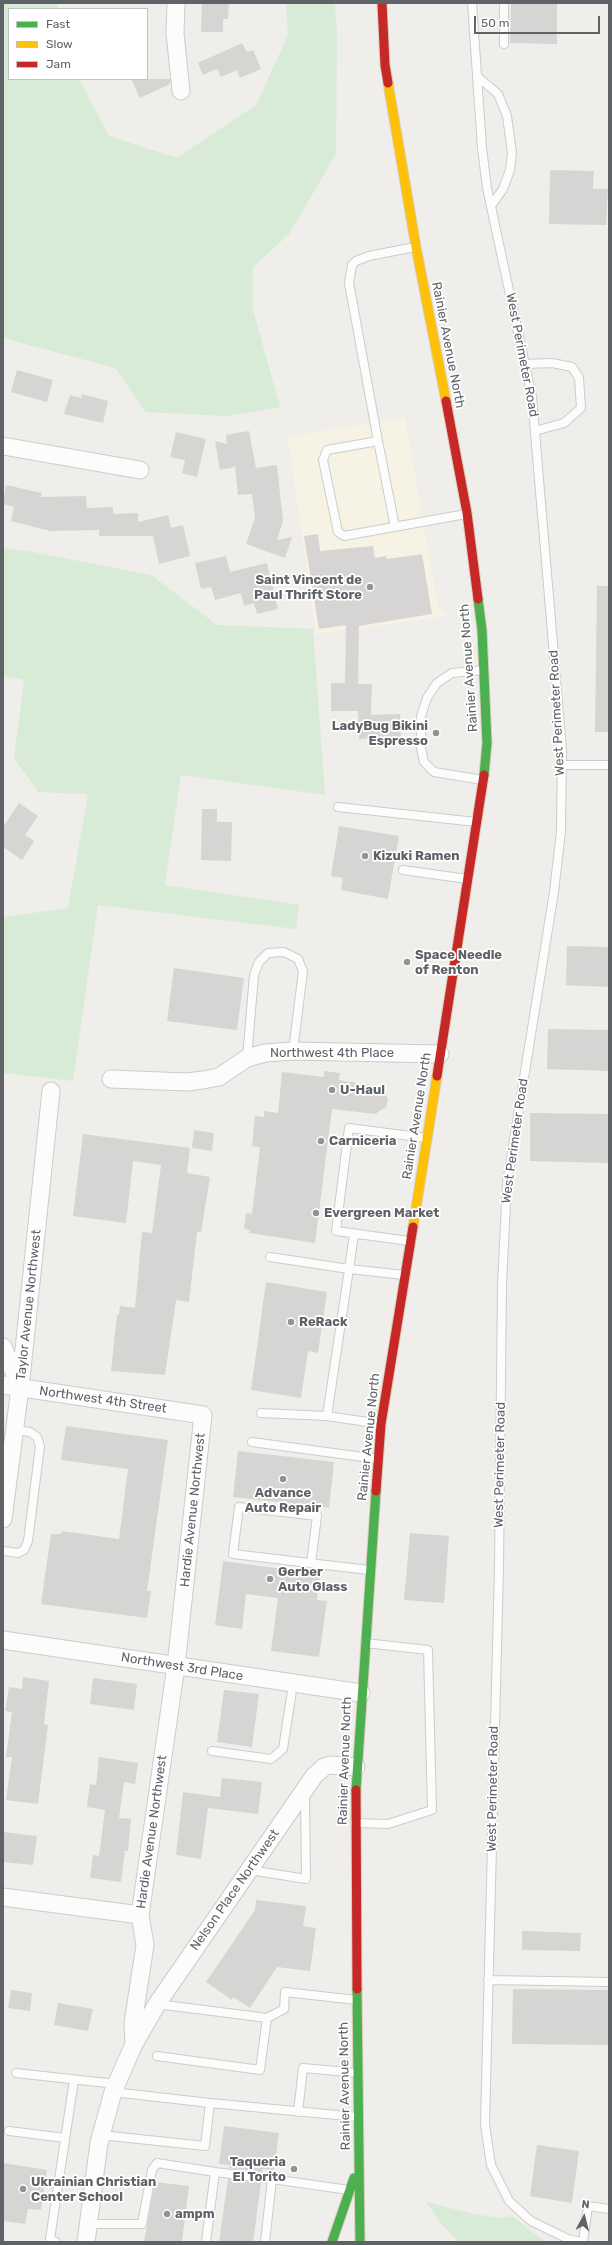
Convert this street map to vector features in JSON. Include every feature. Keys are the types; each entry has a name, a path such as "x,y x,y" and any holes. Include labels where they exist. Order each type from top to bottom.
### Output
{"main road":[{"name":"Rainier Avenue North","path":"360,2242 355,1823 356,1767 360,1693 381,1424 484,780 487,743 485,670 467,514 416,247 385,65 382,3"},
{"path":"332,2242 359,2165"}],"street":[{"path":"176,3 175,33 181,91"},
{"path":"3,446 140,470"},
{"name":"Northwest 4th Place","path":"111,1079 187,1082 203,1080 219,1077 247,1058 265,1053 293,1051 440,1054"},
{"name":"Taylor Avenue Northwest","path":"3,1519 20,1388 51,1091"},
{"path":"3,1347 20,1388"},
{"name":"Northwest 4th Street","path":"3,1385 203,1415"},
{"name":"Hardie Avenue Northwest","path":"86,2242 101,2135 115,2088 134,2044 133,2023 145,1945 140,1915 176,1666 203,1415"},
{"name":"Northwest 3rd Place","path":"3,1640 360,1693"},
{"name":"Nelson Place Northwest","path":"134,2044 157,2004 306,1789 324,1767 330,1765 356,1767"},
{"path":"3,1897 140,1915"}],"lane":[{"name":"West Perimeter Road","path":"472,3 482,148 491,206 532,397 562,765 561,831 554,892 507,1183 502,1284 498,1567 485,2124 491,2164 509,2201 531,2221 568,2239 581,2242"},
{"path":"504,3 504,44"},
{"path":"478,77 498,94 507,116 512,153 510,170 503,189 491,206"},
{"path":"395,527 349,283 349,272 356,261 369,256 416,247"},
{"path":"525,364 552,363 572,366 579,378 581,408 564,423 535,431"},
{"path":"378,441 327,450 323,460 338,532 340,534 347,537 467,514"},
{"path":"484,780 434,772 424,762 421,748 421,716 427,698 437,683 452,673 485,670"},
{"path":"562,765 609,765"},
{"path":"338,807 477,822"},
{"path":"403,870 468,879"},
{"path":"247,1058 254,974 259,962 268,953 284,952 298,959 303,972 293,1051"},
{"path":"410,1241 336,1231 349,1128 427,1138"},
{"path":"327,1416 354,1234"},
{"path":"270,1258 405,1275"},
{"path":"261,1413 327,1416 381,1424"},
{"path":"3,1551 18,1553 24,1550 28,1541 40,1446 37,1437 30,1432 15,1430"},
{"path":"252,1442 378,1460"},
{"path":"311,1563 317,1516 239,1507 233,1554 370,1570"},
{"path":"355,1823 388,1824 432,1810 428,1650 364,1643"},
{"path":"212,1751 271,1758 277,1754 283,1749 293,1684"},
{"path":"250,1870 306,1879 306,1789"},
{"path":"488,1980 609,1982"},
{"path":"157,2004 267,2018 284,2009 285,1992 357,2000"},
{"path":"157,2056 260,2070 267,2018"},
{"path":"298,2112 303,2068 358,2073"},
{"path":"16,2073 74,2080 210,2103 358,2117"},
{"path":"56,2242 50,2239 74,2080"},
{"path":"101,2135 205,2146 210,2103"},
{"path":"9,2131 65,2138"},
{"path":"88,2224 142,2224 152,2170 157,2163 350,2190"},
{"path":"206,2242 215,2172"},
{"path":"265,2242 272,2179"},
{"path":"581,2242 588,2206 609,2209"}],"shaded area":[{"path":"405,417 438,608 446,616 316,634 288,437"}],"green space":[{"path":"3,3 57,3 58,8 8,8 8,80 80,80 109,136 177,158 256,105 288,35 286,3 335,3 337,32 336,154 289,234 253,267 253,310 280,407 227,416 146,412 115,368 3,338"},
{"path":"3,548 28,551 151,575 217,625 313,629 325,795 181,775 165,885 299,905 296,929 98,905 73,1081 3,1073 3,917 68,908 88,794 38,792 14,758 24,680 3,676"},
{"path":"426,2202 474,2214 501,2218 512,2216 541,2239 550,2242 459,2242 444,2227"}],"building":[{"path":"202,3 229,3 228,19 223,19 223,32 201,32"},
{"path":"511,3 557,3 557,44 510,43"},
{"path":"242,43 247,52 253,50 261,69 240,78 237,70 221,77 217,69 203,75 198,63"},
{"path":"170,79 170,84 140,98 131,80"},
{"path":"550,170 594,171 593,189 608,189 606,225 549,224"},
{"path":"17,370 53,380 47,402 11,392"},
{"path":"82,394 108,401 103,423 64,414 70,395 81,398"},
{"path":"249,431 256,468 277,465 283,521 277,540 292,537 285,558 246,544 255,518 252,494 238,495 235,467 220,470 215,441 227,444 226,435"},
{"path":"176,432 206,439 197,477 182,473 185,460 170,457"},
{"path":"6,485 42,493 41,497 86,496 87,508 113,507 113,514 138,513 138,522 168,515 171,528 183,525 190,556 159,564 153,536 99,536 99,530 50,531 11,521 14,507 3,504"},
{"name":"Saint Vincent de Paul Thrift Store","path":"318,534 320,551 373,546 375,558 386,556 387,559 422,554 432,614 359,626 358,684 372,684 371,715 400,714 401,737 359,739 358,711 331,711 331,683 345,683 346,625 319,629 304,536"},
{"path":"226,556 230,572 267,563 278,609 257,614 254,603 244,606 241,593 215,600 211,587 201,589 195,563"},
{"path":"597,586 609,586 609,732 595,732"},
{"path":"19,803 38,816 25,835 34,841 22,860 3,847 3,827"},
{"path":"202,809 217,809 217,822 232,822 231,861 201,860"},
{"name":"Kizuki Ramen","path":"339,826 399,836 388,899 341,890 343,878 331,876"},
{"path":"567,946 609,947 609,987 566,985"},
{"path":"174,968 244,978 237,1030 167,1021"},
{"path":"548,1029 609,1030 609,1071 547,1069"},
{"path":"324,1071 340,1073 339,1080 382,1087 388,1100 386,1107 375,1114 332,1109 315,1243 249,1233 250,1230 244,1229 246,1213 252,1214 260,1147 252,1146 255,1116 264,1117 264,1111 278,1113 282,1072 324,1077"},
{"path":"530,1113 609,1114 609,1163 530,1161"},
{"path":"194,1130 214,1133 212,1151 192,1148"},
{"path":"83,1134 190,1148 187,1173 210,1177 201,1232 197,1232 189,1302 176,1300 165,1375 111,1371 117,1315 119,1315 120,1306 135,1308 142,1232 152,1233 161,1165 133,1161 126,1223 73,1216"},
{"name":"ReRack","path":"266,1282 327,1292 318,1353 308,1351 301,1398 251,1390"},
{"path":"66,1426 168,1440 147,1591 151,1591 147,1618 41,1604 51,1534 61,1534 62,1531 119,1539 128,1469 61,1460"},
{"name":"Advance Auto Repair","path":"238,1451 334,1462 329,1508 233,1497"},
{"path":"410,1533 449,1536 444,1603 404,1600"},
{"path":"223,1561 320,1574 317,1600 327,1601 319,1657 271,1651 278,1598 246,1594 242,1629 215,1625"},
{"path":"23,1677 49,1681 44,1724 48,1725 38,1804 6,1800 12,1757 6,1757 12,1712 5,1711 9,1687 22,1689"},
{"path":"93,1678 137,1684 134,1710 90,1704"},
{"path":"224,1690 259,1694 252,1747 217,1742"},
{"path":"99,1757 138,1763 135,1784 124,1782 119,1818 131,1819 128,1851 125,1851 121,1882 90,1878 93,1855 99,1856 105,1810 87,1807 90,1784 96,1785"},
{"path":"222,1778 262,1782 258,1814 208,1808 201,1859 176,1855 183,1792 220,1797"},
{"path":"3,1832 37,1836 33,1865 3,1862"},
{"path":"256,1900 306,1906 303,1926 316,1928 310,1971 277,1967 250,2008 233,1997 232,2000 206,1982 255,1910"},
{"path":"522,1931 581,1933 580,1951 522,1950"},
{"path":"513,1989 609,1990 609,2045 512,2044"},
{"path":"11,1990 32,1993 30,2011 8,2008"},
{"path":"58,2003 93,2009 88,2031 54,2025"},
{"path":"224,2126 279,2133 274,2171 263,2169 262,2172 229,2168 230,2165 219,2164"},
{"path":"537,2145 579,2151 572,2203 530,2196"},
{"name":"Ukrainian Christian Center School","path":"3,2163 47,2170 41,2210 28,2209 25,2224 3,2221"},
{"path":"228,2179 261,2183 253,2242 219,2242"},
{"name":"ampm","path":"155,2182 189,2186 182,2242 144,2242"}],"traffic: fast":[{"path":"478,599 482,630 487,743 484,775"},
{"path":"356,1790 376,1491"},
{"path":"357,1989 360,2242"},
{"path":"332,2242 354,2178"}],"traffic: slow":[{"path":"388,83 416,247 446,401"},
{"path":"413,1227 437,1076"}],"traffic: jam":[{"path":"382,3 385,65 388,83"},
{"path":"446,401 467,513 478,599"},
{"path":"437,1076 484,775"},
{"path":"376,1491 381,1424 413,1227"},
{"path":"356,1790 357,1989"}],"place":[{"name":"Saint Vincent de Paul Thrift Store","path":"370,587"},
{"name":"LadyBug Bikini Espresso","path":"436,733"},
{"name":"Kizuki Ramen","path":"365,856"},
{"name":"Space Needle of Renton","path":"407,962"},
{"name":"U-Haul","path":"332,1090"},
{"name":"Carniceria","path":"321,1141"},
{"name":"Evergreen Market","path":"316,1213"},
{"name":"ReRack","path":"291,1322"},
{"name":"Advance Auto Repair","path":"283,1479"},
{"name":"Gerber Auto Glass","path":"270,1579"},
{"name":"Taqueria El Torito","path":"294,2169"},
{"name":"Ukrainian Christian Center School","path":"23,2189"},
{"name":"ampm","path":"167,2214"}]}
